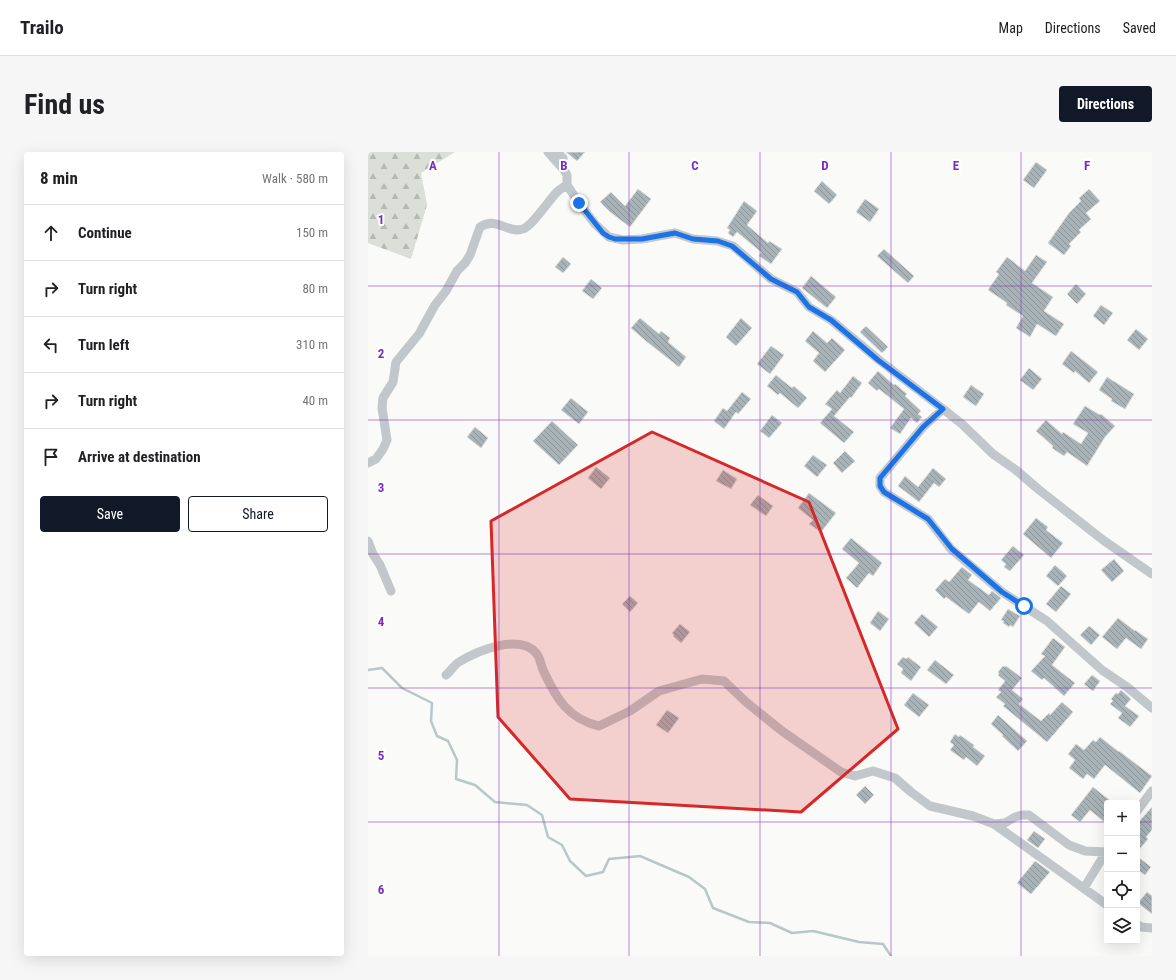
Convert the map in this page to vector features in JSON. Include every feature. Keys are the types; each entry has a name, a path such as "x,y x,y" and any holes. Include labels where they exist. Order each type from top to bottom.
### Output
{"street":[{"path":"548,152 564,170 567,175 567,184 595,224 609,237 623,240 642,239 675,233 693,239 718,241 732,246 771,279 797,292 809,307 831,320 878,360 962,424 993,454 1016,470 1103,540 1152,574"},
{"path":"556,152 563,158 564,170"},
{"path":"368,463 376,459 384,449 387,440 382,408 383,398 393,382 396,362 420,334 435,305 446,291 457,271 470,255 480,227 488,223 492,223 516,230 526,228 557,192 567,184"},
{"path":"943,409 923,427 880,478 880,486 884,492 928,519 952,549 1002,592 1046,621 1102,670 1152,708"},
{"path":"368,541 391,591"},
{"path":"446,675 458,663 482,650 511,644 525,645 537,653 556,696 573,715 587,723 599,726 630,711 659,691 702,679 724,681 746,702 782,731 841,772 855,776 873,771 895,778 930,806 973,816 994,824 1104,903"},
{"path":"1140,807 1152,791"},
{"path":"994,824 1005,823 1015,817 1029,815 1069,845 1086,851 1104,851"},
{"path":"1084,888 1104,854"},
{"path":"1140,926 1152,928"}],"highlighted area":[{"path":"652,432 809,502 898,729 801,812 570,799 498,717 491,521"}],"green space":[{"path":"368,152 455,152 421,173 427,205 411,259 368,243"}],"building":[{"path":"566,152 585,152 577,161"},
{"path":"1036,162 1047,170 1034,188 1023,180"},
{"path":"822,181 837,195 829,204 814,191"},
{"path":"638,189 651,199 630,227 610,212 600,202 611,192 625,206"},
{"path":"1089,189 1100,201 1086,213 1091,219 1079,230 1081,232 1069,244 1071,246 1064,255 1048,243 1069,213 1081,201 1079,198"},
{"path":"865,199 879,209 870,222 856,212"},
{"path":"744,201 757,211 747,225 768,243 769,241 782,249 771,264 759,256 761,252 737,232 733,237 728,233 730,230 727,228"},
{"path":"884,249 914,276 908,283 877,256"},
{"path":"1036,255 1047,262 1032,283 1053,297 1044,311 1064,324 1056,336 1037,324 1030,337 1016,328 1023,316 1006,305 1007,303 988,290 999,274 996,272 1007,257 1025,271"},
{"path":"563,257 571,264 563,273 555,267"},
{"path":"811,276 836,297 827,308 802,288"},
{"path":"591,279 602,288 593,299 582,291"},
{"path":"1076,284 1086,294 1077,304 1067,294"},
{"path":"1101,305 1113,313 1104,325 1093,316"},
{"path":"640,318 659,334 661,331 670,338 668,342 686,357 679,367 631,328"},
{"path":"741,318 752,328 736,346 726,337"},
{"path":"866,326 888,347 882,353 860,332"},
{"path":"1136,329 1148,339 1139,350 1127,340"},
{"path":"813,331 827,343 832,338 845,350 825,372 813,361 819,353 805,341"},
{"path":"771,346 784,355 770,374 757,364"},
{"path":"1071,351 1098,372 1089,383 1075,371 1074,373 1062,364"},
{"path":"1029,368 1042,379 1033,390 1020,380"},
{"path":"878,371 907,394 905,396 921,411 918,414 922,417 917,423 911,418 900,434 890,428 904,409 879,389 877,391 868,383"},
{"path":"776,375 792,388 794,386 807,398 798,408 780,393 778,395 767,386"},
{"path":"853,376 862,383 851,398 850,397 834,416 854,432 844,443 820,423 832,409 825,404 837,390 840,393"},
{"path":"1107,377 1134,394 1125,409 1111,401 1112,399 1099,390"},
{"path":"971,385 984,394 976,406 963,397"},
{"path":"742,392 751,399 738,414 736,412 724,429 714,421 723,408 727,411"},
{"path":"571,398 588,412 579,424 561,410"},
{"path":"1085,406 1100,415 1101,414 1115,426 1105,437 1087,466 1067,452 1064,456 1052,448 1053,446 1036,431 1046,420 1062,434 1063,432 1081,444 1088,433 1073,424"},
{"path":"772,415 782,423 769,438 760,431"},
{"path":"552,421 578,445 559,465 533,441"},
{"path":"475,427 488,438 481,448 467,437"},
{"path":"845,451 855,461 842,473 833,463"},
{"path":"813,455 827,465 817,477 804,466"},
{"path":"596,467 610,478 601,489 588,478"},
{"path":"933,468 946,479 939,487 934,483 919,502 898,486 905,476 918,487"},
{"path":"723,470 737,479 731,489 716,481"},
{"path":"809,493 836,513 821,532 809,524 813,520 798,508"},
{"path":"758,495 773,506 766,516 750,505"},
{"path":"1036,518 1048,527 1046,530 1063,543 1051,558 1023,534"},
{"path":"851,538 882,563 873,576 869,573 857,588 846,578 859,563 842,549"},
{"path":"1013,546 1024,555 1010,571 1004,567 1006,564 1001,560"},
{"path":"1114,559 1124,571 1112,582 1101,570"},
{"path":"1055,565 1067,576 1058,586 1046,576"},
{"path":"962,567 972,575 968,580 989,595 992,591 1001,598 990,611 979,602 969,614 946,597 944,599 935,590 945,579 949,582"},
{"path":"1061,586 1071,594 1056,612 1046,604"},
{"path":"630,596 638,603 630,612 622,604"},
{"path":"1008,609 1020,616 1013,627 1010,625 1009,627 1003,623 1004,621 1001,620"},
{"path":"878,611 889,619 880,631 870,623"},
{"path":"922,614 938,627 929,637 914,623"},
{"path":"1118,618 1148,639 1141,649 1126,638 1117,649 1102,637"},
{"path":"680,624 690,632 681,643 673,636 674,635 672,633"},
{"path":"1089,626 1100,635 1091,645 1080,635"},
{"path":"1053,638 1065,647 1052,665 1075,683 1064,696 1044,678 1042,680 1031,671 1045,656 1041,654"},
{"path":"903,657 906,659 908,657 921,667 911,681 901,673 903,669 897,664"},
{"path":"935,660 954,675 946,684 927,670"},
{"path":"1003,666 1006,666 1022,678 1012,690 1023,699 1019,704 1041,721 1049,713 1050,715 1062,702 1073,712 1047,742 1003,706 1005,704 996,697 1001,692 998,690 1005,681 998,675 998,672"},
{"path":"1092,675 1100,681 1093,691 1084,684"},
{"path":"1121,690 1131,699 1125,706 1139,716 1130,727 1118,718 1122,713 1110,704 1113,701 1111,699"},
{"path":"913,693 929,705 919,717 904,705"},
{"path":"667,710 679,718 668,733 656,725"},
{"path":"998,715 1027,741 1018,751 991,724"},
{"path":"955,734 959,737 960,735 974,745 973,747 985,756 977,766 966,757 964,760 950,750 954,745 950,742"},
{"path":"1100,737 1152,776 1140,793 1105,765 1094,779 1087,774 1083,779 1069,768 1075,760 1068,754 1076,744 1084,750 1093,740 1096,742"},
{"path":"865,786 874,795 865,804 856,795"},
{"path":"1093,787 1109,800 1104,800 1104,822 1090,810 1080,822 1071,815"},
{"path":"1152,807 1152,830 1146,837 1148,839 1140,848 1140,836 1140,821"},
{"path":"1034,831 1045,839 1038,848 1027,840"},
{"path":"1140,858 1151,867 1145,875 1140,871"},
{"path":"1035,861 1050,872 1031,894 1017,883"},
{"path":"1147,892 1152,896 1152,914 1140,905 1140,901"}],"waterway":[{"path":"368,670 382,668 402,688 432,703 431,721 437,736 448,741 457,760 456,779 475,785 495,802 527,805 542,815 548,837 562,845 570,861 586,876 603,872 609,859 640,856 689,877 705,889 713,908 749,922 770,923 792,933 813,931 859,942 883,944 891,956"}],"route":[{"path":"579,203 603,233 615,239 642,239 675,233 688,238 718,241 732,246 739,250 771,279 780,285 797,292 809,307 831,320 878,360 943,409 923,427 880,478 880,486 884,492 928,519 952,549 1002,592 1024,606"}]}
